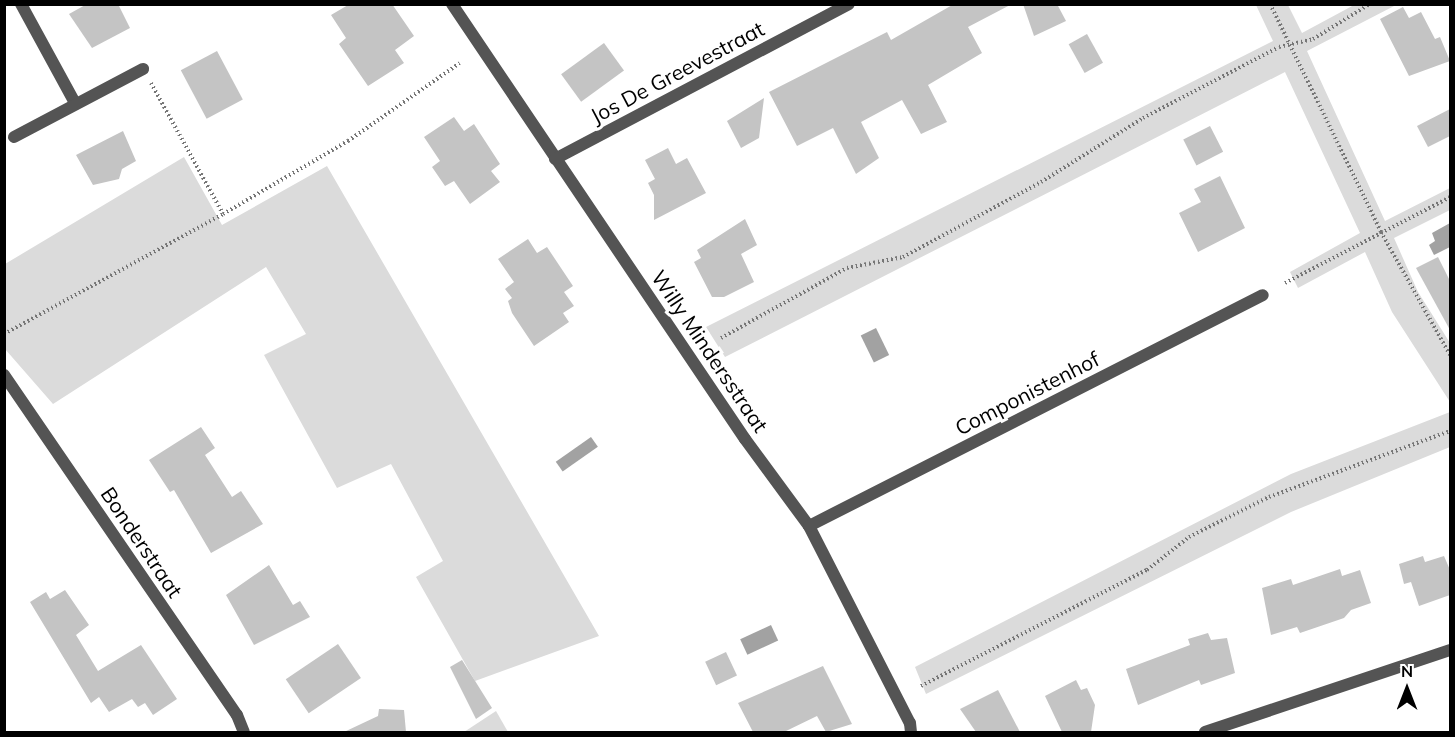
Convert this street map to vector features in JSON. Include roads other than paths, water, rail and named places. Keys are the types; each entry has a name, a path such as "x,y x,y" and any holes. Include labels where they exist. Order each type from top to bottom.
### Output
{"street":[{"path":"21,4 75,103"},
{"name":"Willy Mindersstraat","path":"452,4 555,159 809,526 910,723 910,732"},
{"name":"Jos De Greevestraat","path":"555,159 849,4"},
{"path":"15,136 143,69"},
{"name":"Componistenhof","path":"809,526 1263,295"},
{"name":"Bonderstraat","path":"4,375 237,715 244,732"},
{"path":"1206,732 1450,650"}]}
